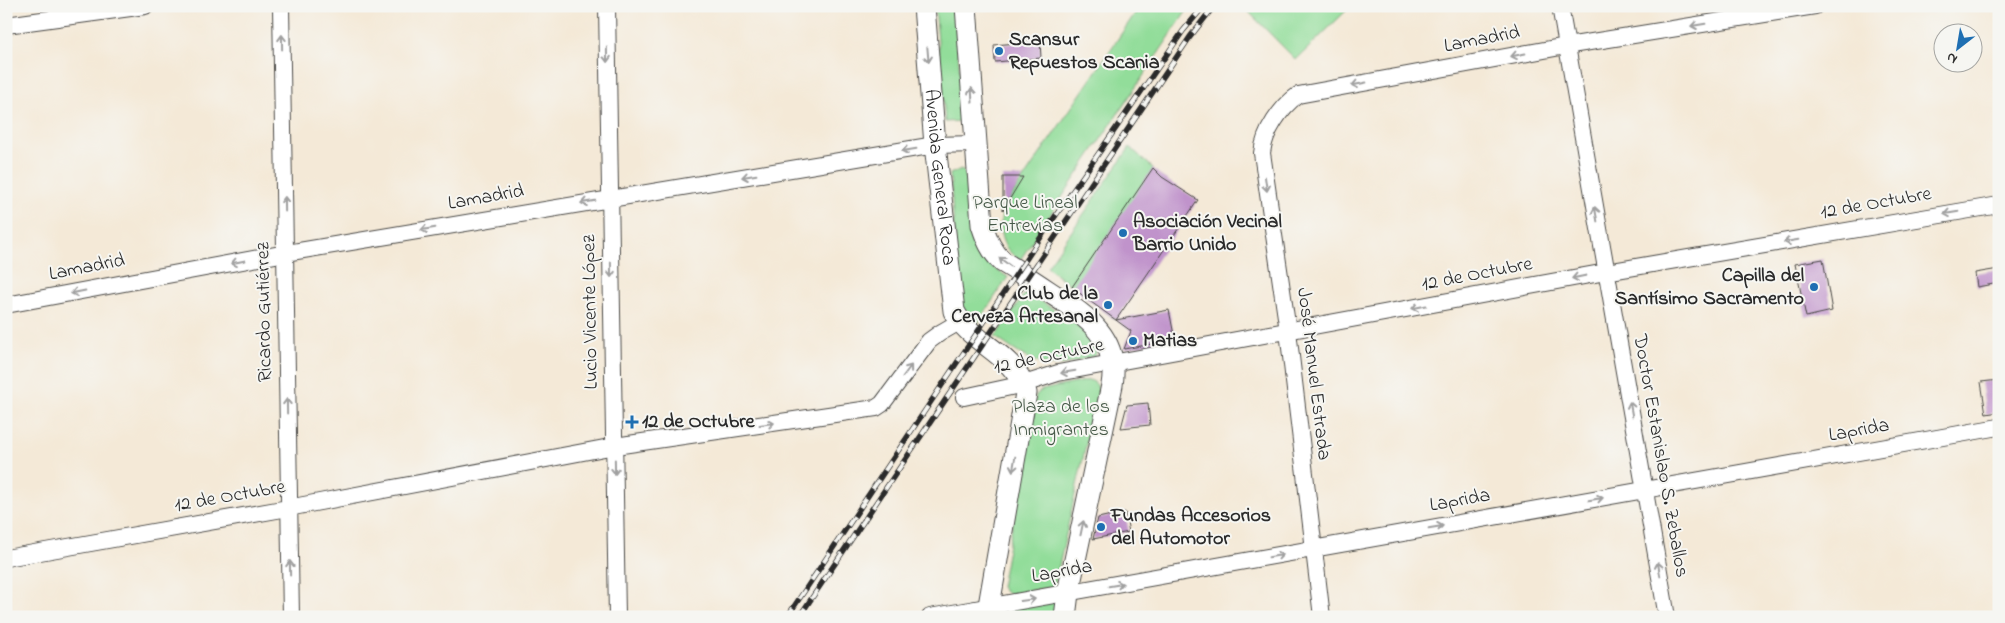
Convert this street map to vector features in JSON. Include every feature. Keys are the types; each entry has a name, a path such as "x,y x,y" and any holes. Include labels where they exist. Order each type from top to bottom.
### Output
{"main road":[{"name":"Avenida General Roca","path":"924,6 935,145 954,311 960,322"},
{"name":"Avenida General Roca","path":"966,6 982,225 988,242 994,253 1003,262 1091,322 1103,336 1114,364 1112,385 1068,593 1065,617"},
{"path":"960,322 1002,356 1016,370 1024,384 1026,402 987,611"}],"street":[{"path":"6,25 145,6"},
{"name":"Ricardo Gutiérrez","path":"281,6 291,617"},
{"name":"Lucio Vicente López","path":"607,6 617,617"},
{"name":"Doctor Estanislao S. Zeballos","path":"1560,6 1667,617"},
{"name":"Lamadrid","path":"1266,137 1286,105 1298,95 1566,46 1815,6"},
{"name":"José Manuel Estrada","path":"1266,137 1262,153 1288,331 1322,617"},
{"name":"Lamadrid","path":"6,305 286,253 610,198 935,145 975,144"},
{"name":"12 de Octubre","path":"964,397 1024,384 1058,373 1606,272 1999,205"},
{"name":"12 de Octubre","path":"6,558 288,508 615,446 876,408 882,404 929,341 960,322"},
{"name":"Laprida","path":"930,617 987,611 1068,593 1999,428"}],"green space":[{"path":"935,6 954,6 964,121 945,122"},
{"name":"Parque Lineal Entrevías","path":"1140,6 1190,6 1020,260 1008,250 1002,238 1003,209"},
{"path":"1243,6 1351,6 1296,60"},
{"name":"Asociación Vecinal Barrio Unido","path":"1130,147 1153,168 1116,320 1047,267"},
{"path":"961,169 965,173 979,250 988,264 1008,277 977,324 967,318 960,307 950,174"},
{"path":"1026,292 1079,325 1097,349 1095,356 1065,364 1048,365 1031,360 995,337"},
{"name":"Plaza de los Inmigrantes","path":"1089,380 1096,384 1098,391 1055,584 1052,587 1011,594 1005,592 1001,587 1036,395 1042,390"},
{"path":"1068,593 1065,617 987,617 988,606"}],"building":[{"path":"1040,41 1041,58 995,62 994,45"},
{"name":"Asociación Vecinal Barrio Unido","path":"1153,168 1162,177 1198,200 1116,320 1169,310 1175,340 1124,349 1131,331 1091,302 1072,287"},
{"path":"1003,177 1023,177 1003,210"},
{"name":"Capilla del Santísimo Sacramento","path":"1823,259 1832,311 1806,317 1795,264"},
{"path":"1999,269 1999,283 1977,287 1975,273"},
{"path":"1999,380 1999,412 1986,414 1981,382"},
{"path":"1148,403 1150,425 1121,428 1127,405"},
{"path":"1125,512 1129,532 1093,539 1098,518"}],"railway":[{"path":"787,617 1043,234 1183,31 1204,6"},
{"path":"799,617 1190,37 1214,6"}],"place":[{"name":"Scansur Repuestos Scania","path":"999,51"},
{"name":"Asociación Vecinal Barrio Unido","path":"1123,233"},
{"name":"Capilla del Santísimo Sacramento","path":"1814,287"},
{"name":"Club de la Cerveza Artesanal","path":"1108,305"},
{"name":"Matias","path":"1133,341"},
{"name":"12 de Octubre","path":"632,422"},
{"name":"Fundas Accesorios del Automotor","path":"1101,527"}]}
